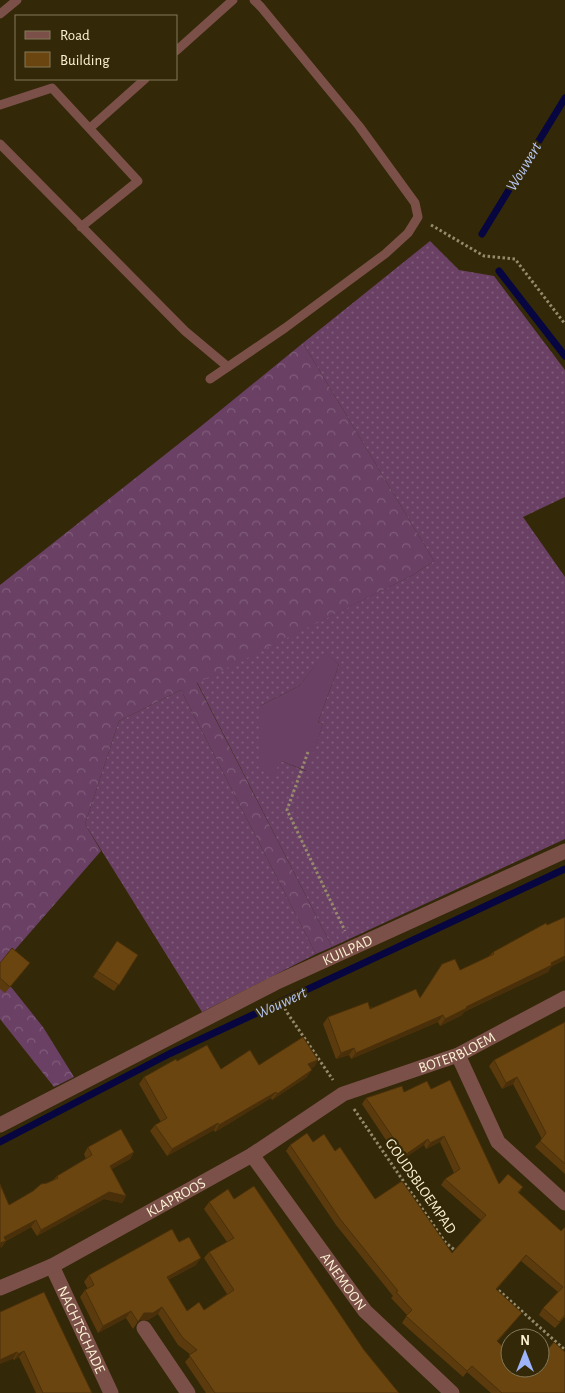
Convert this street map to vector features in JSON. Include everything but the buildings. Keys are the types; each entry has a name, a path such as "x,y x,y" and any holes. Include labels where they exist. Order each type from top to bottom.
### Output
{"street":[{"name":"KUILPAD","path":"0,1125 274,983 565,851"},
{"name":"BOTERBLOEM","path":"343,1094 458,1054 565,998"},
{"path":"458,1054 498,1142 565,1203"},
{"name":"KLAPROOS","path":"0,1288 52,1266 252,1155 343,1094"},
{"name":"ANEMOON","path":"252,1155 365,1311 452,1393"},
{"name":"NACHTSCHADE","path":"52,1266 111,1393"},
{"path":"144,1328 188,1393"}],"lane":[{"path":"0,14 17,0"},
{"path":"178,49 233,0"},
{"path":"210,379 285,328 385,254 408,233 418,217 416,203 359,126 254,0"},
{"path":"90,128 144,80"},
{"path":"0,106 52,88 138,180 81,227"},
{"path":"0,144 185,331 228,367"}],"path":[{"path":"418,217 484,256 515,259 565,324"},
{"path":"308,752 287,810 353,948"},
{"name":"GOUDSBLOEMPAD","path":"286,1011 445,1242 459,1254"},
{"path":"494,1286 565,1350"}],"green space":[{"path":"430,241 459,270 494,276 565,370 565,497 523,517 565,577 565,839 332,947 197,682 411,576 434,561 303,343","holes":["326,652 339,665 318,722 323,724 306,771 281,761 260,706 299,686"]},
{"path":"303,343 434,561 411,576 197,683 332,947 316,954 181,690 119,721 85,824 101,851 0,967 0,585"},
{"path":"326,651 339,665 318,722 323,724 307,771 281,761 273,776 260,770 260,706 299,686"},
{"path":"181,690 316,954 202,1012 85,824 119,721"},
{"path":"0,973 43,1027 74,1077 54,1087 0,1019"}],"waterway":[{"name":"Wouwert","path":"482,234 565,98"},
{"name":"Wouwert","path":"499,271 565,356"},
{"name":"Wouwert","path":"0,1142 169,1054 565,869"}]}
